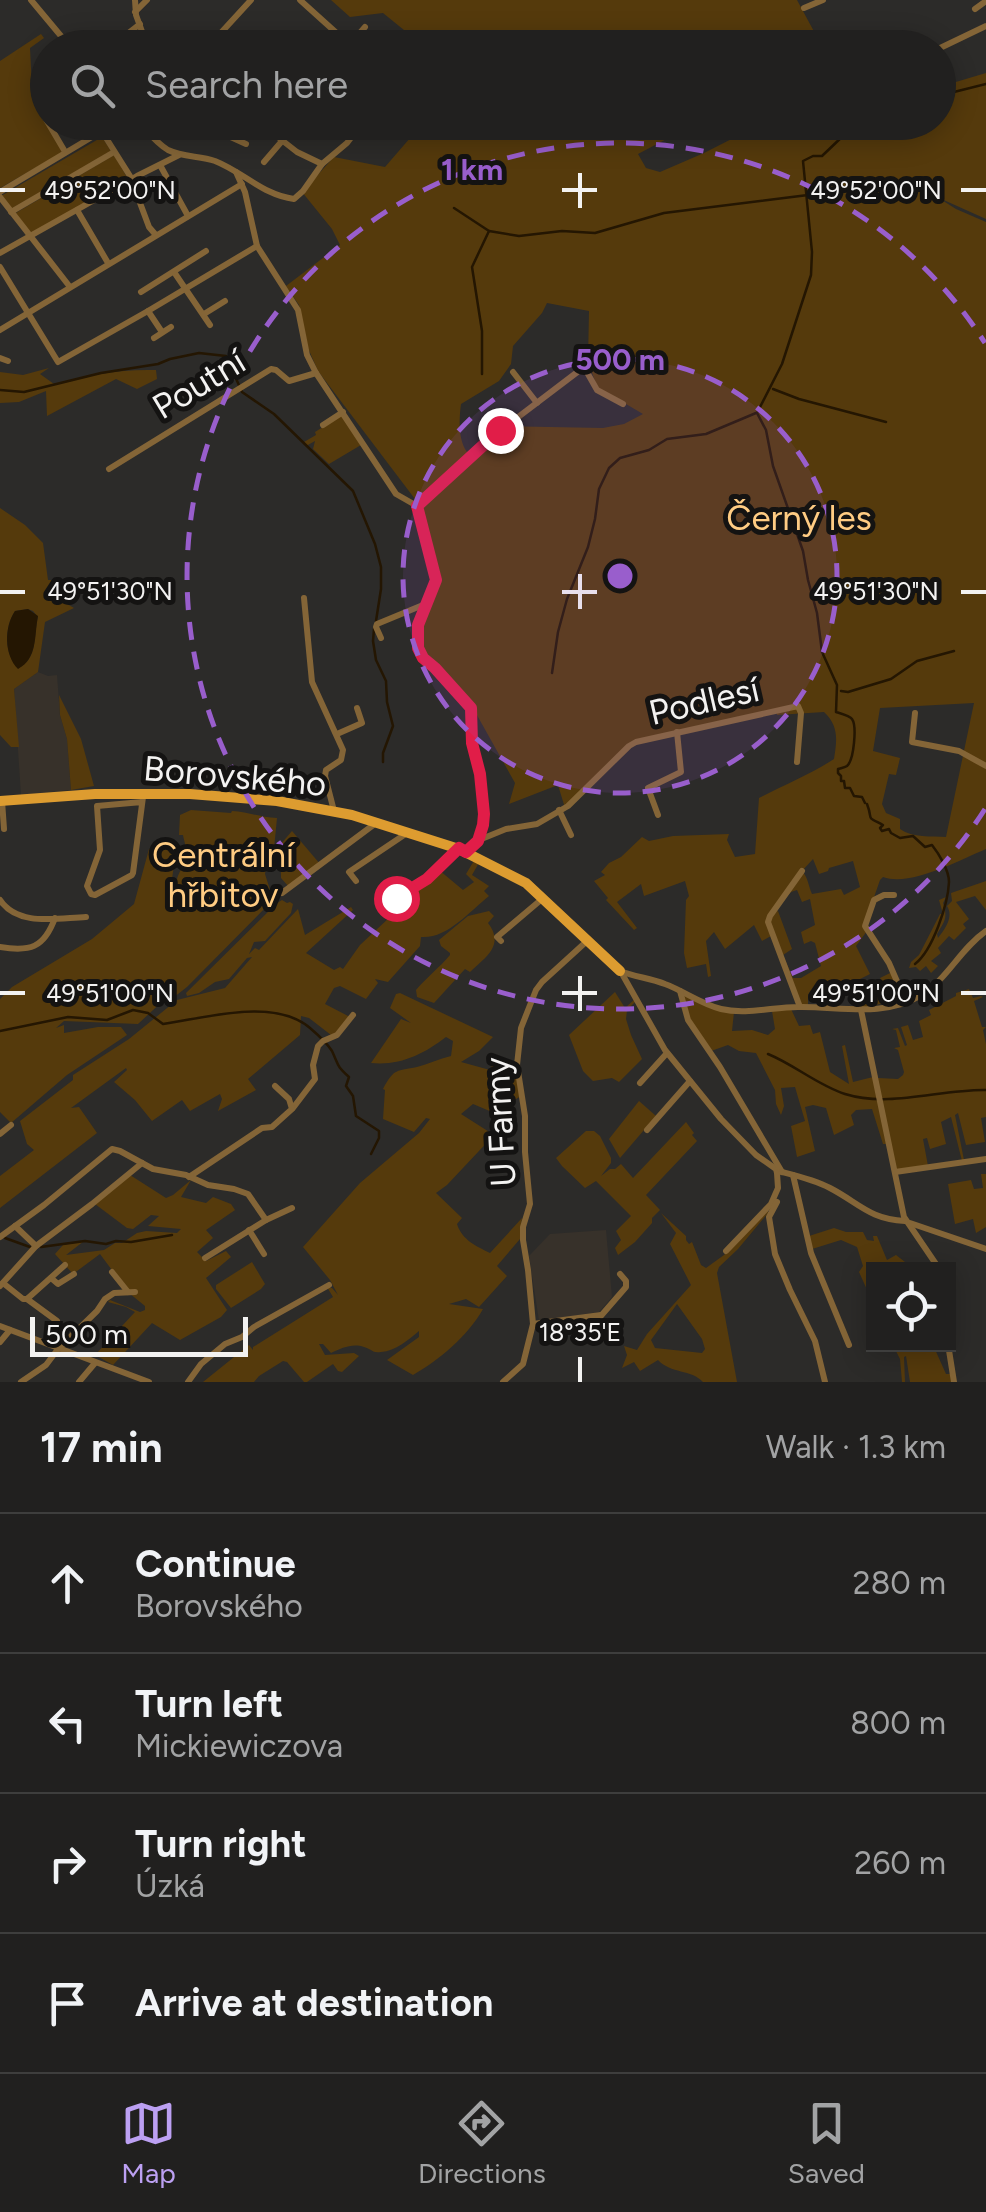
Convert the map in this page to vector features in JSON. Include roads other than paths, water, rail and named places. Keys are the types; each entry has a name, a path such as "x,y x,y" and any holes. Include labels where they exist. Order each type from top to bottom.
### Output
{"main road":[{"name":"Borovského","path":"1,801 249,798 334,811 462,850 526,883 626,975"}],"street":[{"path":"31,0 56,30"},
{"path":"135,0 142,30"},
{"path":"135,12 147,0"},
{"path":"223,30 250,0"},
{"path":"300,0 332,30"},
{"path":"804,8 823,0"},
{"path":"974,8 986,1"},
{"path":"132,30 140,24"},
{"path":"956,40 986,26"},
{"path":"58,140 64,150"},
{"path":"70,287 0,194 89,140"},
{"path":"107,140 132,180 156,234"},
{"path":"155,140 180,154 214,161 275,195 294,199 322,164 350,140"},
{"path":"237,140 246,144"},
{"path":"264,162 282,141 322,164"},
{"path":"11,212 114,152"},
{"path":"0,253 180,154"},
{"path":"160,165 188,216"},
{"path":"0,330 188,216 239,177"},
{"path":"239,177 256,246 298,310 307,355 316,374 396,494 417,506 436,580 424,605 416,637 420,654 472,713 472,743 484,814 478,841 392,901"},
{"path":"78,210 108,262"},
{"path":"0,267 58,362 256,246"},
{"path":"140,292 206,252"},
{"path":"174,272 210,326"},
{"path":"204,314 224,301"},
{"path":"148,312 162,332"},
{"path":"154,338 172,327"},
{"path":"417,506 472,454 584,367 597,390 623,404"},
{"name":"Poutní","path":"110,470 271,369 289,381 316,374"},
{"path":"513,372 537,403"},
{"path":"323,425 343,412"},
{"path":"304,598 312,682 342,745 341,760 326,770 325,776 334,811"},
{"path":"381,638 378,624 424,605"},
{"name":"Podlesí","path":"478,841 506,829 536,824 568,806 629,746 677,732 798,706 796,762"},
{"path":"337,734 362,722 357,708"},
{"path":"915,714 912,742 959,751 986,766"},
{"path":"658,815 648,788 681,772 677,732"},
{"path":"143,798 132,874 95,895 88,890 88,883 100,850 97,808 100,804 143,798"},
{"path":"1,801 4,830"},
{"path":"558,810 571,835"},
{"path":"282,894 376,823"},
{"path":"356,880 349,872 408,832"},
{"path":"800,1007 768,922 802,871"},
{"path":"894,895 874,900 865,926 889,963 906,1002"},
{"path":"500,941 497,938 543,898"},
{"path":"0,900 18,916 86,918"},
{"path":"0,948 22,949 40,944 50,933 55,918"},
{"path":"626,975 666,984 725,1010 860,1010 906,1002 921,995 986,931"},
{"name":"U Farmy","path":"503,1382 523,1364 533,1324 523,1240 530,1204 525,1116 517,1065 522,1028 542,982 588,940"},
{"name":"Borovského","path":"626,975 667,1052 721,1119 778,1173 778,1188 771,1204 726,1251"},
{"path":"680,991 688,1020 782,1172 780,1197 769,1217 772,1241 790,1290 816,1340 825,1382"},
{"path":"860,1010 907,1222 934,1262"},
{"path":"189,1177 262,1128 272,1126 292,1109 316,1079 318,1046 337,1034 352,1016"},
{"path":"640,1083 667,1052"},
{"path":"647,1130 690,1080"},
{"path":"274,1086 289,1098 292,1109"},
{"path":"670,1104 678,1114"},
{"path":"0,1134 11,1125"},
{"path":"0,1237 112,1149 153,1169 248,1194 266,1220"},
{"path":"895,1172 986,1158"},
{"path":"58,1321 1,1285 36,1246 142,1163"},
{"path":"782,1172 824,1184 880,1217 907,1222 986,1249"},
{"path":"793,1175 812,1253 849,1345"},
{"path":"205,1258 292,1208"},
{"path":"16,1226 36,1246"},
{"path":"249,1230 264,1254"},
{"path":"28,1300 65,1266"},
{"path":"20,1382 46,1365 105,1299 114,1292 131,1292 112,1272"},
{"path":"51,1278 62,1284 74,1274"},
{"path":"593,1324 626,1287 620,1274"},
{"path":"188,1382 201,1364 226,1344 329,1286"},
{"path":"533,1324 601,1315"},
{"path":"0,1326 144,1381"},
{"path":"0,1342 10,1330"},
{"path":"949,1352 954,1382"},
{"path":"79,1382 95,1362"}],"waterway":[{"path":"956,92 986,84"},
{"path":"839,140 822,156 803,161 811,275 782,364 757,413 766,430 773,466 803,551 822,652 837,685 836,712 854,723 851,757 838,773 845,788 865,803"},
{"path":"482,374 482,331 472,267 489,231 519,236 562,231 595,233 664,213 808,195"},
{"path":"454,208 489,231"},
{"path":"0,390 24,392 199,353 226,356 242,392 274,414 353,491 381,567 376,621"},
{"path":"773,389 886,422"},
{"path":"552,673 567,599 588,547 599,489 609,468 620,458 649,450 667,439 706,434 756,413"},
{"path":"374,629 376,660 386,681 393,726 383,762"},
{"path":"841,691 891,679 917,661 954,651"},
{"path":"867,804 871,818 883,825 882,831 889,829 900,838 913,836 925,847 932,845 947,872 943,914 928,948 915,964"},
{"path":"0,1031 68,1017 107,1020 133,1010 148,1013 163,1024 239,1012 278,1013 310,1028 332,1051 349,1077 346,1086 353,1096 356,1116 379,1131 371,1154"},
{"path":"768,1054 835,1090 862,1098 897,1099 986,1090"},
{"path":"41,1247 85,1241 131,1242 172,1235"},
{"path":"5,1238 30,1247"}],"park label":[{"name":"Černý les","path":"799,518"},
{"name":"Centrální hřbitov","path":"223,875"}]}
